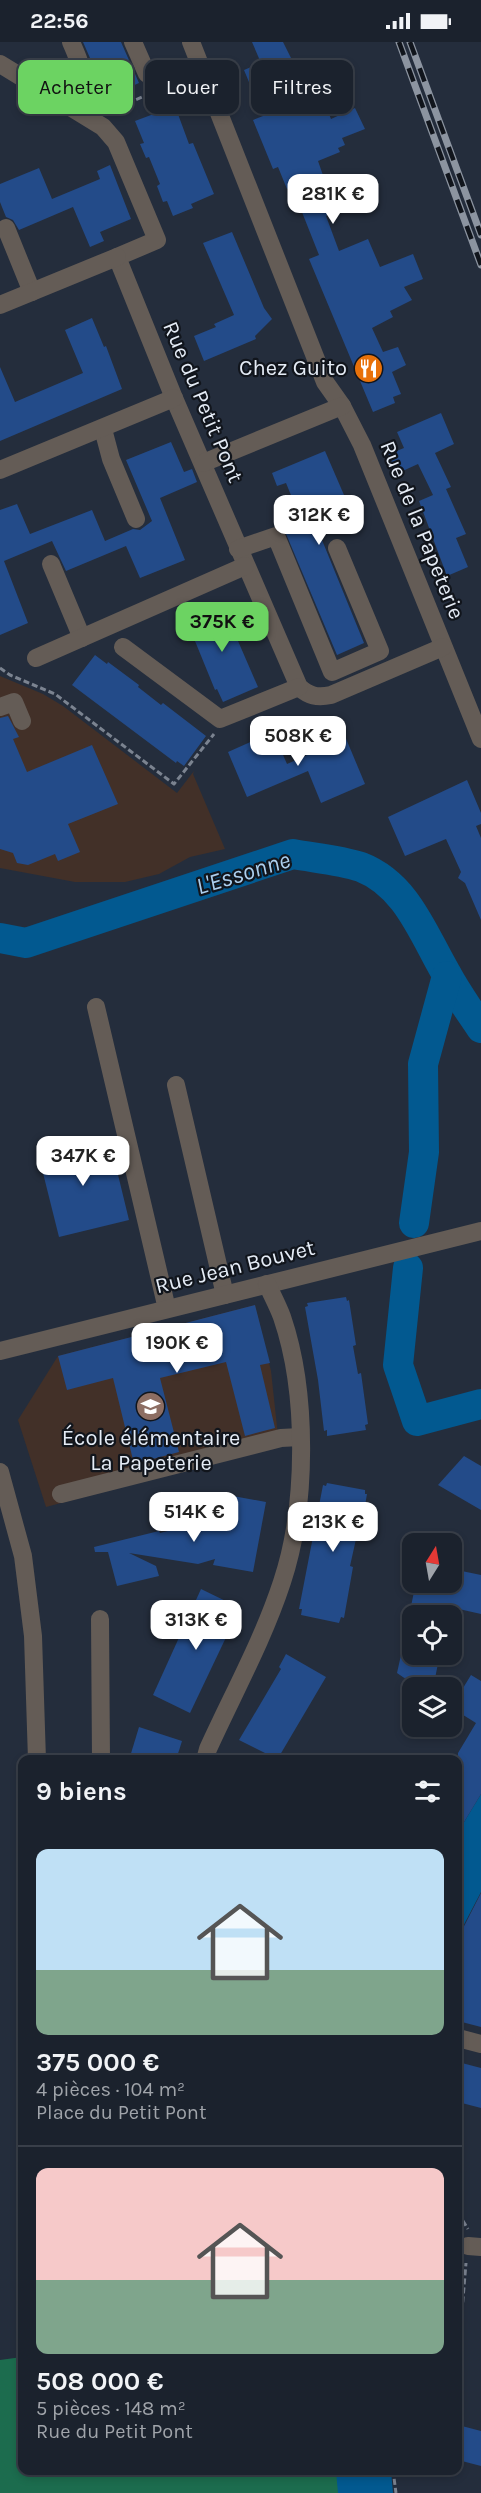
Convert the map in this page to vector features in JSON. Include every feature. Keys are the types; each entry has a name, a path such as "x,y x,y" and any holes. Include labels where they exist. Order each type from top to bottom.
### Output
{"street":[{"path":"71,42 78,60"},
{"path":"134,42 145,69"},
{"name":"Rue de la Papeterie","path":"191,42 198,60"},
{"name":"Rue de la Papeterie","path":"204,42 332,371 342,406"},
{"path":"0,64 18,75"},
{"path":"0,305 157,240 116,142 103,127 83,114"},
{"name":"Rue de la Papeterie","path":"220,114 325,382 342,406 362,445 481,739"},
{"path":"6,228 32,292"},
{"name":"Rue du Petit Pont","path":"117,257 174,399 299,687"},
{"path":"0,470 174,399"},
{"path":"203,463 342,406"},
{"path":"103,429 111,459 136,519"},
{"path":"36,658 82,638 242,558 276,536 332,672 380,651 337,548"},
{"path":"51,564 82,638"},
{"path":"123,647 220,719 299,687 311,696 331,695 443,647"},
{"path":"0,707 14,702 22,721"},
{"path":"96,1007 166,1309"},
{"path":"176,1085 225,1295"},
{"name":"Rue Jean Bouvet","path":"0,1352 481,1231"},
{"path":"206,1755 273,1609 295,1531 300,1491 300,1437 296,1374 282,1317 267,1284"},
{"path":"61,1494 281,1438 300,1437"},
{"path":"0,1472 7,1524 23,1556 33,1636 37,1755"},
{"path":"99,1620 101,1755"},
{"path":"462,2039 481,2044"}],"path":[{"path":"103,127 123,105 145,96"},
{"path":"0,668 10,675 55,694 174,784 215,732 222,729"},
{"path":"462,2323 474,2246"},
{"path":"394,2475 396,2493"}],"shaded area":[{"path":"0,676 43,694 63,706 177,793 194,771 193,774 225,849 190,857 159,874 125,882 75,882 0,868"},
{"name":"École élémentaire La Papeterie","path":"255,1305 271,1371 279,1445 46,1507 18,1420 58,1356"}],"green space":[{"path":"462,2225 464,2228 462,2262"},
{"path":"18,2358 18,2475 350,2475 352,2493 0,2493 0,2360"}],"water":[{"path":"481,1794 481,1892 462,1928 462,1825"},
{"path":"336,2475 391,2475 393,2493 338,2493"}],"building":[{"path":"83,42 121,42 129,60 90,60"},
{"path":"252,42 283,42 291,58 287,60 260,60"},
{"path":"251,67 251,87 244,70"},
{"path":"133,69 139,83 133,86"},
{"path":"355,108 365,129 342,138 345,145 338,148 340,152 318,161 325,181 318,183 330,213 326,216 339,251 368,239 380,267 413,254 423,279 404,287 412,300 390,311 393,317 372,328 383,352 398,347 406,365 392,372 401,394 393,397 395,403 373,412 309,259 319,255 292,187 287,189 278,167 273,169 253,120 263,116 262,114 329,114 331,119 342,114 353,114"},
{"path":"154,114 178,114 189,144 193,143 214,194 191,204 193,208 173,216 167,201 163,202 157,186 160,184 149,157 146,158 140,144 144,143 135,121"},
{"path":"110,165 131,219 100,232 104,241 90,247 73,207 19,230 13,220 6,217 0,202 0,184 39,168 52,199 100,179 97,171"},
{"path":"232,232 264,308 272,319 255,336 256,339 204,361 194,336 216,327 214,324 234,315 203,243"},
{"path":"92,318 104,347 106,346 122,389 0,441 0,367 15,402 83,373 65,330"},
{"path":"441,413 454,444 435,453 451,487 446,489 466,534 456,538 468,567 447,576 419,501 433,495 418,464 396,474 389,454 404,448 397,432"},
{"path":"171,442 184,472 192,469 197,482 160,498 185,560 140,578 126,546 66,571 52,541 4,561 28,623 0,635 0,510 17,504 30,534 92,510 105,541 133,529 140,530 152,521 126,460"},
{"path":"325,451 344,495 312,508 316,516 313,518 364,643 337,655 284,529 302,522 286,483 277,486 272,473"},
{"path":"219,605 223,612 225,611 258,687 223,702 217,689 215,690 186,619"},
{"path":"95,655 107,664 108,662 161,705 163,703 206,736 184,766 177,761 176,763 72,685"},
{"path":"8,716 19,737 13,739 27,772 92,745 118,804 68,824 80,852 58,861 55,854 28,865 17,863 13,853 0,849 0,718"},
{"path":"342,729 365,784 321,803 308,771 247,797 228,752 273,732 287,764 332,744 329,735"},
{"path":"467,780 481,813 481,824 476,826 481,838 481,920 465,883 458,878 461,872 446,839 405,856 388,817"},
{"path":"96,1138 100,1153 112,1150 129,1220 59,1237 38,1153"},
{"path":"346,1297 347,1301 349,1300 356,1345 353,1346 358,1374 361,1373 368,1424 365,1425 366,1430 327,1436 327,1430 324,1431 305,1307 308,1306 307,1303"},
{"path":"255,1305 270,1363 260,1365 275,1428 245,1436 226,1362 160,1378 179,1452 134,1464 113,1378 67,1390 58,1356"},
{"path":"464,1456 481,1466 481,1510 438,1485"},
{"path":"327,1483 365,1490 367,1494 359,1540 356,1539 350,1566 353,1567 344,1618 341,1617 339,1623 301,1615 302,1609 299,1609 323,1485 326,1486"},
{"path":"222,1494 266,1502 253,1572 213,1565 215,1559 198,1564 129,1553 156,1566 159,1576 117,1586 108,1552 95,1552 94,1547 159,1531 160,1533 203,1522 217,1525"},
{"path":"462,1571 481,1575 481,1614 462,1610 462,1605 411,1605 414,1593 462,1593"},
{"path":"201,1589 240,1608 190,1713 153,1695"},
{"path":"402,1650 402,1665 438,1665 435,1677 403,1677 397,1673"},
{"path":"286,1654 326,1677 280,1755 264,1755 265,1753 239,1740 281,1669 279,1667"},
{"path":"471,1675 481,1681 481,1794 462,1825 462,1755 458,1753 476,1723 462,1714 462,1690"},
{"path":"139,1727 182,1741 178,1755 131,1755"},
{"path":"481,1893 481,2027 462,2022 462,1930"},
{"path":"462,2063 481,2068 481,2108 462,2103"},
{"path":"462,2426 481,2431 481,2466 462,2461"}],"waterway":[{"name":"L'Essonne","path":"0,938 26,943 293,854 336,861 361,867 377,875 402,898 481,1028"},
{"path":"414,1223 424,1152 423,1064 447,976"},
{"path":"408,1268 398,1365 417,1421 481,1404"}],"railway":[{"path":"399,42 481,265"},
{"path":"410,42 481,235"}],"place":[{"name":"Chez Guito","path":"368,368"},
{"name":"École élémentaire La Papeterie","path":"151,1406"}]}
